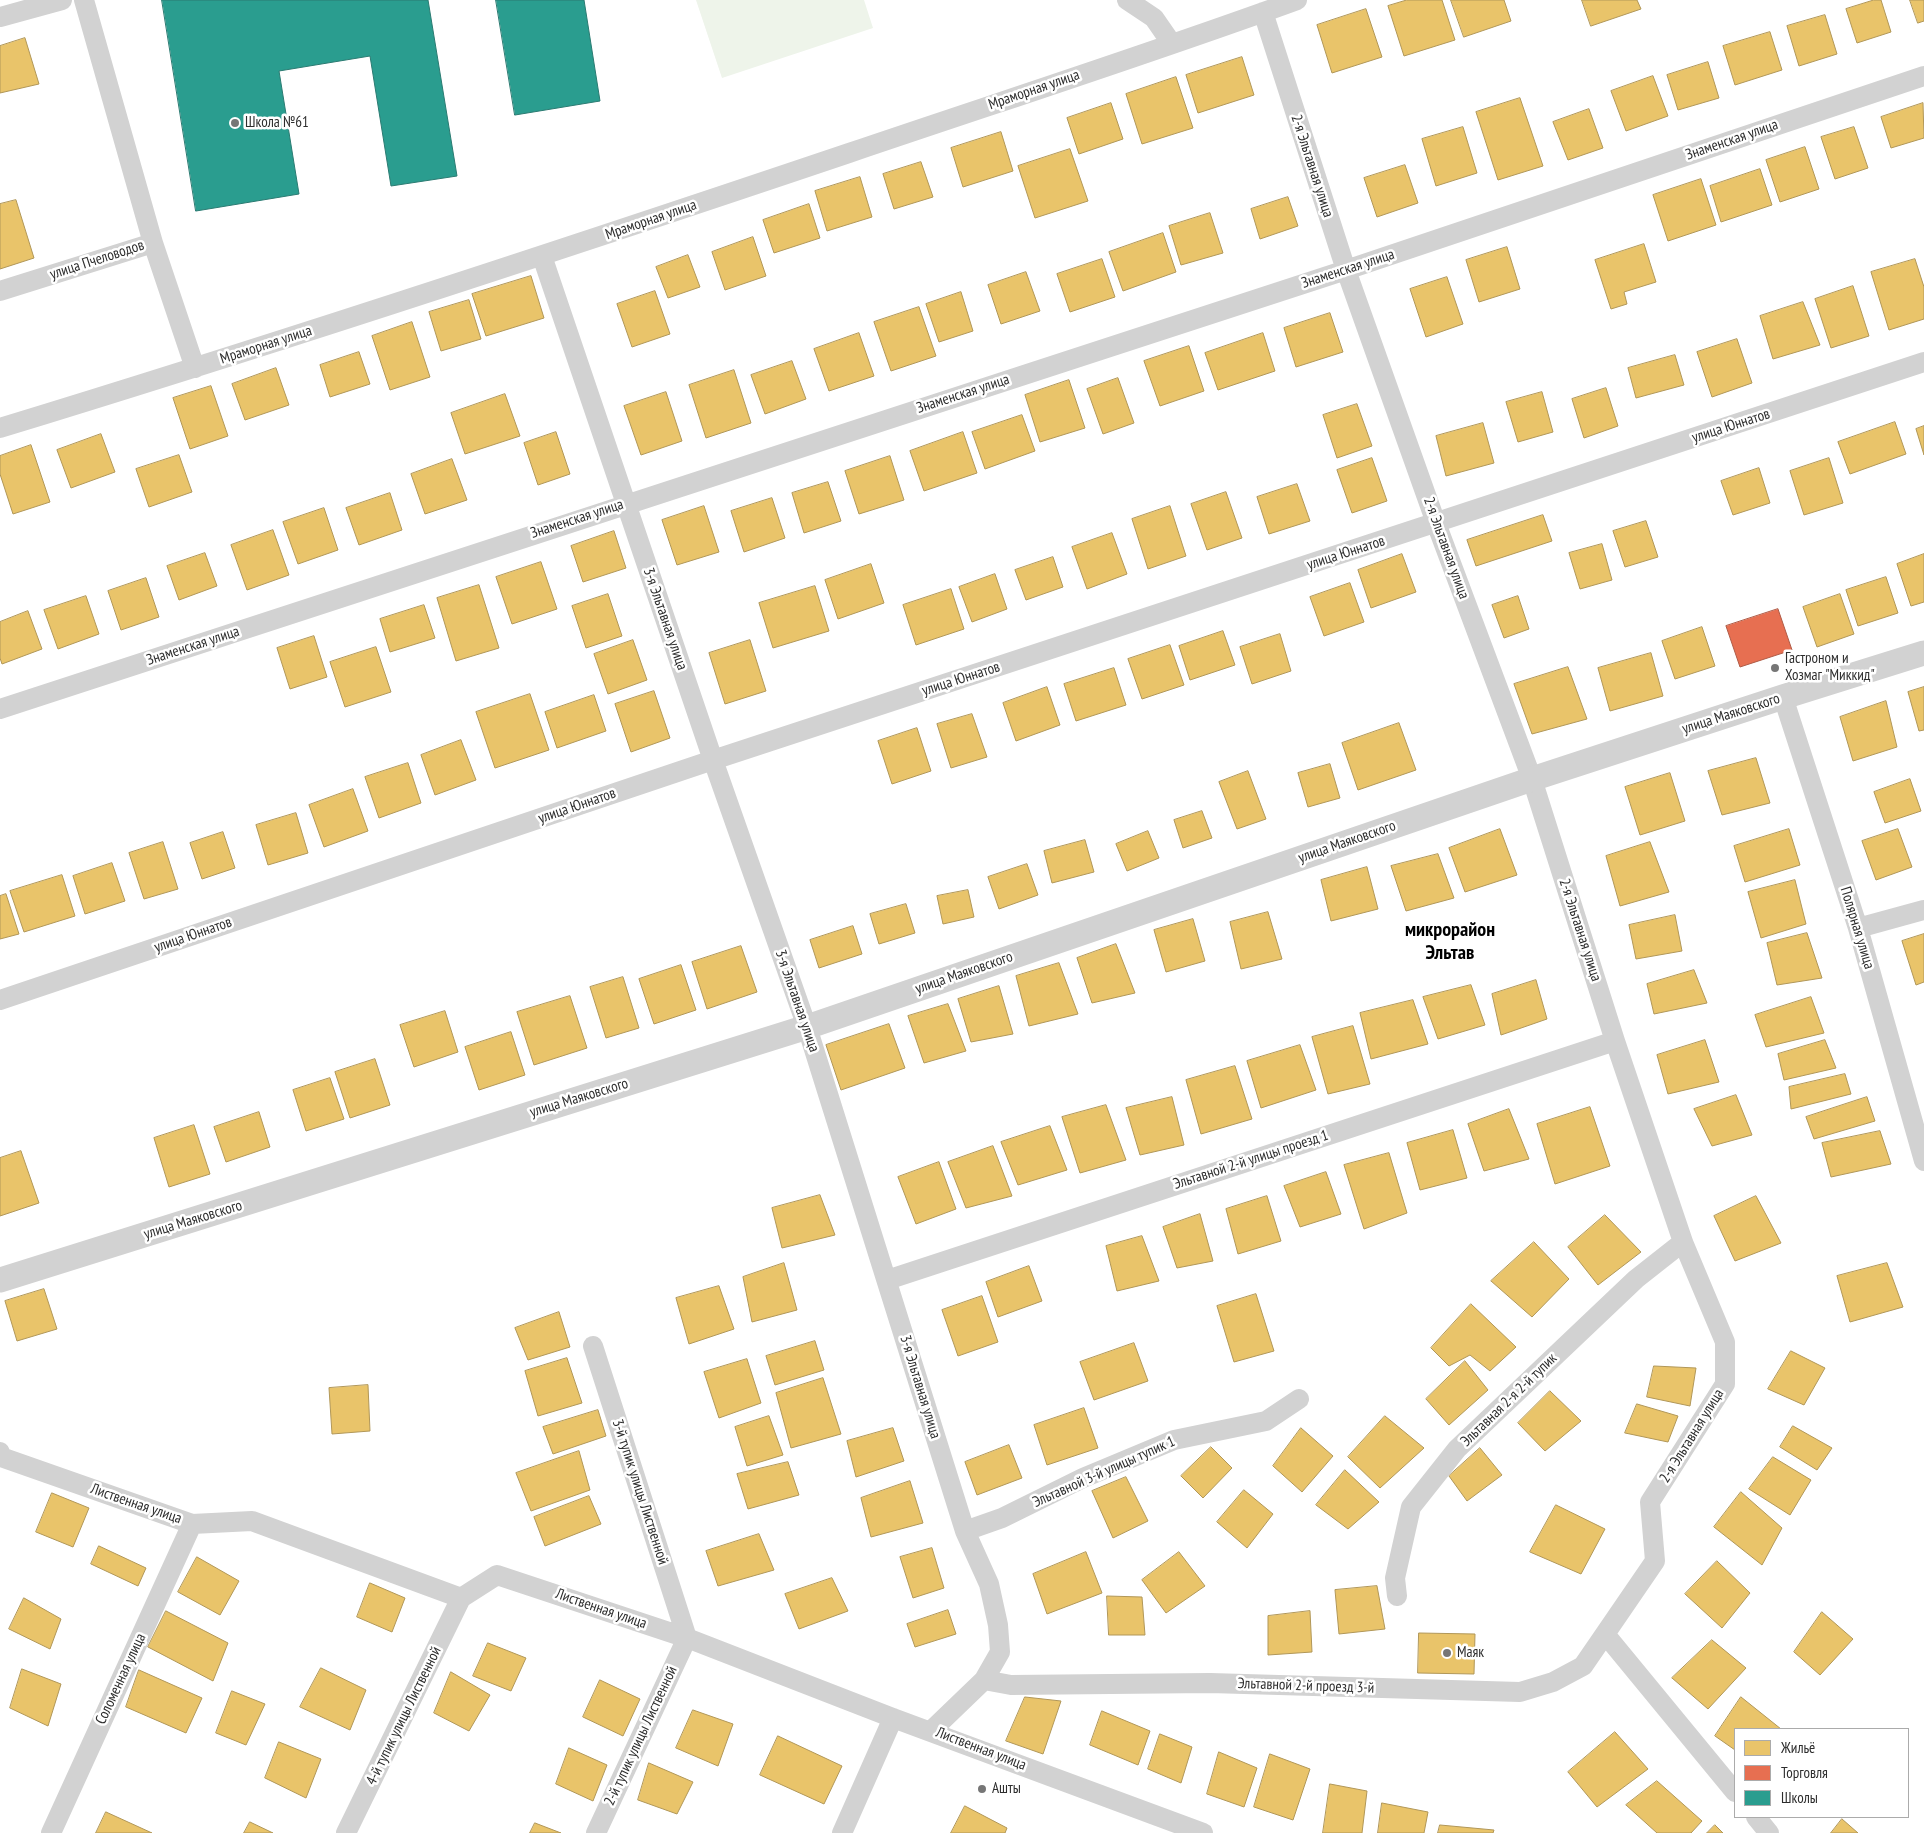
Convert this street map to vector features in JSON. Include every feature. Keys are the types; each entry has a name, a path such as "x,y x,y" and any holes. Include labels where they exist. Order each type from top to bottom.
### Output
{"street":[{"path":"0,17 62,0"},
{"path":"84,0 153,243"},
{"path":"1127,0 1154,18 1172,44"},
{"name":"Мраморная улица","path":"0,428 195,368 542,256 1172,44 1297,0"},
{"name":"2-я Эльтавная улица","path":"1263,12 1346,270 1436,523 1532,779 1615,1041 1683,1242 1725,1342 1725,1384 1650,1502 1655,1561 1605,1634"},
{"name":"Знаменская улица","path":"0,709 626,503 1346,270 1924,76"},
{"name":"улица Пчеловодов","path":"0,291 153,243 195,368"},
{"name":"3-я Эльтавная улица","path":"542,256 713,760 807,1027 965,1531 989,1584 998,1625 1000,1652 984,1680 932,1731"},
{"name":"улица Юннатов","path":"0,1000 713,760 1924,362"},
{"name":"улица Маяковского","path":"0,1280 807,1027 1532,779 1924,652"},
{"name":"Полярная улица","path":"1783,697 1858,928 1924,1161"},
{"path":"1858,928 1924,910"},
{"name":"Эльтавной 2-й улицы проезд 1","path":"887,1280 1615,1041"},
{"name":"Эльтавная 2-я 2-й тупик","path":"1397,1596 1395,1578 1411,1507 1457,1449 1636,1279 1683,1242"},
{"name":"3-й тупик улицы Лиственной","path":"594,1346 686,1638"},
{"name":"Эльтавной 3-й улицы тупик 1","path":"965,1531 1002,1518 1083,1478 1174,1440 1266,1421 1299,1399"},
{"name":"Лиственная улица","path":"0,1456 192,1524 252,1521 461,1598 497,1575 686,1638 893,1718 1203,1833"},
{"name":"Соломенная улица","path":"51,1833 192,1524"},
{"name":"4-й тупик улицы Лиственной","path":"346,1833 461,1598"},
{"path":"1605,1634 1734,1791"},
{"name":"Эльтавной 2-й проезд 3-й","path":"984,1680 1010,1685 1210,1683 1520,1692 1553,1682 1583,1666 1605,1634"},
{"name":"2-й тупик улицы Лиственной","path":"596,1833 686,1638"},
{"path":"842,1833 893,1718"},
{"path":"1757,1818 1770,1833"}],"shaded area":[{"path":"696,0 864,0 873,28 722,78"}],"building: Жильё":[{"path":"1407,0 1442,0 1455,40 1404,56 1388,6"},
{"path":"1451,0 1504,0 1511,21 1464,37"},
{"path":"1582,0 1637,0 1641,9 1591,26"},
{"path":"1874,0 1881,0 1891,32 1857,43 1846,9"},
{"path":"1910,0 1924,0 1924,21 1918,23"},
{"path":"1366,9 1382,57 1332,73 1317,25"},
{"path":"1825,15 1837,54 1799,66 1787,26"},
{"path":"1770,32 1782,70 1735,85 1723,46"},
{"path":"25,38 39,84 0,93 0,46"},
{"path":"1242,57 1254,95 1198,113 1186,75"},
{"path":"1708,62 1719,98 1678,110 1667,75"},
{"path":"1653,76 1668,116 1626,131 1611,91"},
{"path":"1176,77 1193,128 1142,144 1126,94"},
{"path":"1520,98 1543,166 1498,180 1476,112"},
{"path":"1111,103 1123,139 1079,154 1067,118"},
{"path":"1923,103 1924,138 1891,148 1881,117"},
{"path":"1589,109 1603,148 1568,160 1553,122"},
{"path":"1463,127 1477,173 1436,186 1422,139"},
{"path":"1854,127 1868,168 1835,179 1821,137"},
{"path":"1001,132 1013,171 963,187 951,148"},
{"path":"1805,147 1819,189 1780,202 1766,160"},
{"path":"1070,149 1088,201 1035,218 1018,166"},
{"path":"921,162 933,197 894,209 883,174"},
{"path":"1405,165 1418,203 1377,217 1364,178"},
{"path":"1760,169 1772,205 1721,222 1710,186"},
{"path":"860,177 872,217 827,231 815,191"},
{"path":"1701,179 1716,225 1668,241 1653,195"},
{"path":"1288,197 1298,226 1260,239 1251,209"},
{"path":"16,200 34,258 0,269 0,204"},
{"path":"809,204 820,238 774,253 763,220"},
{"path":"1210,213 1223,253 1181,265 1169,226"},
{"path":"1163,233 1176,272 1123,291 1109,252"},
{"path":"753,237 766,276 725,290 712,252"},
{"path":"1644,244 1656,282 1624,292 1627,304 1611,309 1595,260"},
{"path":"1507,247 1520,289 1479,302 1466,260"},
{"path":"688,255 700,287 668,298 656,267"},
{"path":"1102,259 1115,297 1070,312 1057,274"},
{"path":"1915,259 1924,287 1924,319 1889,330 1871,272"},
{"path":"1026,272 1040,311 1001,324 988,285"},
{"path":"531,276 544,318 486,336 472,294"},
{"path":"1447,277 1463,324 1426,337 1410,289"},
{"path":"1853,286 1869,336 1831,348 1815,299"},
{"path":"655,291 670,334 632,347 617,304"},
{"path":"961,292 973,331 939,342 926,304"},
{"path":"469,300 481,339 441,351 429,312"},
{"path":"1803,302 1820,345 1773,359 1760,316"},
{"path":"919,307 936,356 891,371 874,322"},
{"path":"1330,313 1343,352 1296,367 1284,328"},
{"path":"412,322 430,377 390,390 372,336"},
{"path":"859,333 874,376 829,391 814,349"},
{"path":"1263,333 1275,371 1218,390 1205,353"},
{"path":"1737,339 1752,383 1712,397 1697,352"},
{"path":"1189,346 1204,391 1160,406 1144,361"},
{"path":"359,352 370,384 330,397 320,365"},
{"path":"1675,355 1684,385 1636,398 1628,368"},
{"path":"792,361 806,399 765,414 751,375"},
{"path":"276,368 289,405 245,420 232,384"},
{"path":"734,370 751,423 706,438 689,385"},
{"path":"1118,378 1134,423 1103,434 1087,389"},
{"path":"1069,380 1085,428 1040,442 1025,395"},
{"path":"211,386 228,436 190,449 173,398"},
{"path":"1606,388 1618,426 1584,438 1572,399"},
{"path":"666,392 682,441 641,455 624,406"},
{"path":"1542,392 1553,432 1518,442 1506,402"},
{"path":"505,394 520,436 465,454 451,413"},
{"path":"1357,404 1372,446 1337,458 1323,415"},
{"path":"1022,415 1035,451 985,469 972,432"},
{"path":"1895,422 1906,454 1850,474 1838,442"},
{"path":"1483,423 1494,463 1446,476 1436,436"},
{"path":"1924,426 1924,455 1916,429"},
{"path":"556,432 570,474 538,485 524,443"},
{"path":"963,432 977,473 924,491 910,451"},
{"path":"101,434 115,472 71,488 57,450"},
{"path":"31,445 50,502 13,514 0,474 0,456"},
{"path":"179,455 192,492 149,507 136,469"},
{"path":"890,456 904,500 859,514 845,471"},
{"path":"1372,458 1387,501 1352,513 1337,470"},
{"path":"1829,458 1843,503 1804,515 1790,471"},
{"path":"452,459 467,500 425,514 411,474"},
{"path":"1759,468 1770,503 1733,515 1721,481"},
{"path":"828,482 841,521 804,533 792,493"},
{"path":"1297,484 1310,521 1269,534 1257,497"},
{"path":"1226,492 1242,538 1207,550 1191,504"},
{"path":"390,493 402,530 359,545 346,508"},
{"path":"772,498 785,538 744,552 731,511"},
{"path":"704,506 719,552 677,565 662,520"},
{"path":"1170,506 1186,556 1148,569 1132,519"},
{"path":"324,508 338,550 298,564 283,522"},
{"path":"1543,515 1552,541 1476,566 1467,540"},
{"path":"1646,521 1658,557 1625,567 1613,531"},
{"path":"273,530 289,575 247,590 231,545"},
{"path":"614,531 626,568 583,582 571,546"},
{"path":"1112,533 1127,574 1087,589 1072,547"},
{"path":"1602,544 1612,580 1580,589 1569,553"},
{"path":"205,553 217,586 179,600 167,566"},
{"path":"1402,554 1416,592 1371,608 1358,570"},
{"path":"1924,554 1924,602 1911,606 1897,564"},
{"path":"1053,557 1063,587 1026,600 1015,570"},
{"path":"541,562 557,609 512,624 496,577"},
{"path":"871,564 884,603 838,619 825,580"},
{"path":"995,574 1007,609 972,622 959,587"},
{"path":"1886,577 1898,613 1858,626 1846,590"},
{"path":"146,578 159,617 121,630 108,591"},
{"path":"1350,583 1364,622 1324,636 1310,597"},
{"path":"479,585 499,648 456,661 437,598"},
{"path":"815,586 829,631 773,648 759,603"},
{"path":"951,589 964,629 916,645 903,605"},
{"path":"608,594 622,636 586,648 572,606"},
{"path":"1840,594 1854,634 1817,647 1803,607"},
{"path":"86,596 99,634 58,649 44,610"},
{"path":"1518,596 1529,629 1504,638 1492,605"},
{"path":"424,605 435,638 390,652 380,619"},
{"path":"28,611 42,649 2,664 0,658 0,622"},
{"path":"1702,627 1715,666 1675,679 1662,641"},
{"path":"1223,631 1235,665 1190,680 1179,646"},
{"path":"1280,634 1291,671 1252,684 1240,647"},
{"path":"314,636 327,677 290,689 277,648"},
{"path":"633,640 647,680 608,694 594,654"},
{"path":"750,640 766,691 725,704 709,653"},
{"path":"1170,645 1184,685 1142,699 1128,659"},
{"path":"376,647 391,692 345,707 330,662"},
{"path":"1651,653 1663,696 1610,711 1598,668"},
{"path":"1568,667 1587,719 1532,734 1514,684"},
{"path":"1114,668 1126,705 1076,721 1064,684"},
{"path":"1047,687 1060,725 1016,741 1003,703"},
{"path":"1924,687 1924,730 1919,731 1908,692"},
{"path":"654,691 670,738 631,752 615,704"},
{"path":"530,694 549,750 495,768 476,712"},
{"path":"594,695 606,731 557,748 545,712"},
{"path":"1886,701 1897,747 1853,761 1840,717"},
{"path":"972,714 987,757 951,768 937,724"},
{"path":"1399,723 1416,770 1358,790 1342,743"},
{"path":"917,728 931,771 892,784 878,741"},
{"path":"461,740 476,780 435,795 421,755"},
{"path":"1756,758 1770,803 1722,815 1708,771"},
{"path":"408,763 421,803 379,818 365,777"},
{"path":"1330,764 1340,798 1308,807 1298,773"},
{"path":"1248,771 1266,819 1237,829 1219,782"},
{"path":"1670,773 1685,821 1640,835 1625,787"},
{"path":"1910,779 1921,811 1885,823 1874,792"},
{"path":"353,789 368,831 324,847 309,805"},
{"path":"1202,811 1212,838 1183,848 1174,820"},
{"path":"296,813 308,853 268,865 256,825"},
{"path":"1500,829 1517,875 1465,892 1449,848"},
{"path":"1789,829 1800,865 1745,882 1734,846"},
{"path":"1898,829 1912,867 1876,880 1862,841"},
{"path":"1148,831 1159,858 1127,871 1116,844"},
{"path":"223,832 235,868 202,879 190,843"},
{"path":"1085,840 1094,872 1052,883 1044,851"},
{"path":"163,842 178,889 144,899 129,853"},
{"path":"1650,842 1669,892 1620,906 1606,856"},
{"path":"1438,854 1454,898 1406,911 1391,866"},
{"path":"112,863 125,901 85,914 73,876"},
{"path":"1027,864 1038,895 999,909 988,877"},
{"path":"1367,867 1378,909 1331,921 1321,880"},
{"path":"62,875 75,916 24,932 10,891"},
{"path":"1795,880 1806,924 1761,938 1748,892"},
{"path":"968,890 974,917 943,924 937,896"},
{"path":"6,894 19,934 0,939 0,896"},
{"path":"906,904 915,933 879,944 870,914"},
{"path":"1268,912 1282,959 1241,969 1230,922"},
{"path":"1675,915 1682,951 1636,959 1629,925"},
{"path":"1193,919 1205,961 1166,972 1154,930"},
{"path":"853,926 862,954 819,968 810,940"},
{"path":"1807,933 1822,978 1777,985 1767,943"},
{"path":"1924,934 1924,982 1916,985 1902,941"},
{"path":"1116,944 1135,993 1092,1003 1077,958"},
{"path":"741,946 757,992 707,1009 692,962"},
{"path":"1059,963 1078,1014 1029,1026 1016,976"},
{"path":"681,965 696,1010 654,1024 639,979"},
{"path":"1694,970 1707,1003 1654,1014 1647,984"},
{"path":"623,977 639,1028 606,1038 590,987"},
{"path":"1536,980 1547,1019 1501,1035 1492,994"},
{"path":"1471,985 1485,1025 1438,1039 1423,997"},
{"path":"999,986 1013,1034 971,1042 958,999"},
{"path":"570,996 587,1048 534,1065 517,1012"},
{"path":"1811,997 1824,1033 1766,1047 1755,1015"},
{"path":"1413,1000 1428,1044 1371,1059 1360,1013"},
{"path":"948,1004 966,1051 924,1063 908,1016"},
{"path":"445,1011 458,1052 414,1067 400,1025"},
{"path":"889,1024 905,1068 841,1090 826,1045"},
{"path":"1353,1026 1370,1084 1328,1094 1312,1037"},
{"path":"511,1032 525,1075 479,1090 465,1047"},
{"path":"1705,1040 1719,1082 1668,1094 1657,1055"},
{"path":"1825,1040 1836,1068 1784,1080 1778,1054"},
{"path":"1300,1045 1316,1090 1261,1108 1247,1061"},
{"path":"375,1059 390,1105 350,1118 335,1072"},
{"path":"1235,1066 1252,1119 1201,1134 1186,1080"},
{"path":"1845,1074 1851,1094 1791,1109 1789,1087"},
{"path":"330,1078 344,1119 306,1131 293,1090"},
{"path":"1736,1095 1752,1135 1712,1146 1694,1109"},
{"path":"1172,1097 1184,1145 1140,1155 1126,1108"},
{"path":"1867,1097 1875,1121 1814,1139 1806,1117"},
{"path":"1106,1105 1126,1160 1080,1173 1062,1117"},
{"path":"1590,1107 1610,1166 1555,1184 1537,1124"},
{"path":"1509,1109 1529,1159 1484,1171 1468,1124"},
{"path":"259,1112 270,1147 226,1162 214,1127"},
{"path":"194,1125 210,1174 169,1187 154,1138"},
{"path":"1050,1126 1067,1170 1018,1185 1001,1142"},
{"path":"1453,1130 1467,1178 1420,1190 1407,1143"},
{"path":"1880,1131 1891,1164 1831,1177 1822,1143"},
{"path":"993,1146 1012,1196 966,1208 948,1162"},
{"path":"21,1151 39,1203 0,1216 0,1158"},
{"path":"1389,1153 1407,1213 1364,1229 1344,1165"},
{"path":"939,1162 956,1209 916,1224 898,1177"},
{"path":"1326,1172 1341,1214 1300,1227 1284,1186"},
{"path":"820,1195 835,1235 782,1248 772,1208"},
{"path":"1267,1196 1281,1241 1238,1254 1226,1209"},
{"path":"1756,1196 1781,1243 1735,1261 1714,1216"},
{"path":"1200,1214 1213,1261 1177,1268 1163,1227"},
{"path":"1605,1215 1641,1252 1598,1285 1568,1247"},
{"path":"1142,1236 1159,1281 1117,1291 1106,1246"},
{"path":"1534,1242 1569,1279 1532,1317 1491,1281"},
{"path":"784,1263 797,1310 752,1322 743,1277"},
{"path":"1887,1263 1903,1307 1850,1322 1837,1276"},
{"path":"1029,1266 1042,1301 998,1317 986,1282"},
{"path":"719,1286 734,1329 689,1344 676,1298"},
{"path":"44,1289 57,1329 17,1341 5,1301"},
{"path":"1256,1294 1274,1351 1234,1362 1217,1306"},
{"path":"982,1296 998,1342 958,1356 942,1310"},
{"path":"1471,1304 1516,1347 1490,1371 1470,1355 1449,1366 1431,1348"},
{"path":"559,1312 570,1347 528,1360 515,1328"},
{"path":"815,1341 824,1370 775,1385 766,1356"},
{"path":"1134,1343 1148,1381 1094,1400 1080,1362"},
{"path":"1791,1351 1825,1368 1804,1405 1768,1389"},
{"path":"567,1358 582,1403 538,1416 525,1371"},
{"path":"747,1359 761,1403 719,1418 704,1372"},
{"path":"1465,1361 1488,1390 1449,1425 1426,1399"},
{"path":"1654,1366 1696,1368 1690,1406 1647,1397"},
{"path":"823,1378 841,1434 791,1448 776,1393"},
{"path":"368,1385 370,1431 332,1434 329,1388"},
{"path":"1550,1391 1581,1421 1545,1451 1518,1423"},
{"path":"1637,1404 1678,1416 1668,1442 1625,1433"},
{"path":"1084,1408 1098,1448 1047,1465 1034,1425"},
{"path":"598,1410 606,1436 553,1454 543,1427"},
{"path":"769,1416 783,1455 747,1466 735,1427"},
{"path":"1385,1416 1424,1448 1380,1488 1348,1457"},
{"path":"1793,1426 1832,1448 1817,1470 1780,1447"},
{"path":"893,1428 904,1461 856,1477 847,1441"},
{"path":"1301,1428 1333,1456 1302,1492 1273,1466"},
{"path":"1009,1445 1022,1478 977,1495 965,1462"},
{"path":"1211,1447 1232,1468 1203,1498 1181,1476"},
{"path":"1480,1448 1502,1475 1467,1501 1449,1476"},
{"path":"579,1451 590,1490 531,1511 516,1473"},
{"path":"1773,1457 1811,1480 1790,1515 1749,1489"},
{"path":"788,1462 799,1495 748,1509 737,1474"},
{"path":"1345,1470 1379,1502 1348,1529 1316,1505"},
{"path":"1126,1477 1148,1521 1113,1538 1092,1491"},
{"path":"910,1481 923,1523 871,1537 861,1498"},
{"path":"1244,1490 1273,1514 1247,1548 1217,1522"},
{"path":"1741,1492 1782,1528 1762,1565 1714,1527"},
{"path":"52,1493 89,1508 73,1547 36,1532"},
{"path":"589,1496 601,1524 545,1546 534,1517"},
{"path":"1556,1505 1605,1529 1581,1574 1530,1552"},
{"path":"759,1534 774,1570 718,1586 706,1551"},
{"path":"99,1546 146,1568 138,1586 91,1564"},
{"path":"932,1548 944,1588 913,1598 900,1557"},
{"path":"1086,1552 1102,1593 1047,1614 1033,1574"},
{"path":"1179,1552 1205,1586 1166,1613 1142,1580"},
{"path":"197,1557 239,1581 220,1615 178,1592"},
{"path":"1717,1561 1750,1593 1722,1628 1685,1594"},
{"path":"832,1578 848,1611 799,1629 785,1594"},
{"path":"370,1583 405,1598 392,1632 357,1617"},
{"path":"1377,1586 1385,1629 1339,1634 1335,1590"},
{"path":"1107,1596 1142,1597 1145,1635 1109,1635"},
{"path":"24,1598 61,1619 50,1649 9,1629"},
{"path":"948,1610 956,1634 915,1647 907,1624"},
{"path":"166,1611 228,1643 213,1681 148,1647"},
{"path":"1310,1611 1312,1652 1268,1655 1268,1616"},
{"path":"1822,1612 1853,1639 1820,1675 1794,1652"},
{"name":"Маяк","path":"1419,1633 1475,1634 1474,1674 1418,1673"},
{"path":"1712,1640 1746,1668 1708,1709 1672,1678"},
{"path":"488,1643 526,1658 511,1691 473,1676"},
{"path":"321,1668 366,1690 350,1730 300,1707"},
{"path":"22,1669 61,1684 48,1726 10,1708"},
{"path":"139,1670 202,1698 186,1733 126,1707"},
{"path":"451,1672 490,1695 469,1731 434,1713"},
{"path":"600,1680 640,1699 623,1736 583,1717"},
{"path":"232,1691 265,1704 246,1745 216,1733"},
{"path":"1025,1697 1061,1701 1043,1754 1006,1741"},
{"path":"1741,1697 1780,1728 1734,1728 1734,1749 1715,1736"},
{"path":"693,1710 733,1724 718,1766 676,1748"},
{"path":"1102,1711 1150,1731 1138,1765 1090,1745"},
{"path":"1615,1732 1648,1769 1597,1807 1568,1772"},
{"path":"1160,1734 1192,1747 1181,1783 1148,1769"},
{"path":"778,1736 842,1766 824,1804 760,1775"},
{"path":"279,1742 321,1759 306,1798 265,1778"},
{"path":"569,1748 607,1765 593,1801 556,1784"},
{"path":"1219,1752 1257,1768 1244,1807 1207,1794"},
{"path":"1270,1754 1310,1769 1293,1820 1254,1807"},
{"path":"649,1763 693,1782 677,1814 638,1800"},
{"path":"1657,1781 1702,1821 1691,1833 1657,1833 1626,1805"},
{"path":"1330,1784 1367,1791 1362,1833 1323,1833"},
{"path":"1382,1803 1428,1812 1424,1833 1378,1833"},
{"path":"965,1806 1007,1828 1005,1833 951,1833"},
{"path":"106,1812 152,1833 96,1833"},
{"path":"1842,1819 1858,1833 1831,1833"},
{"path":"250,1822 273,1833 244,1833"},
{"path":"535,1823 561,1833 530,1833"},
{"path":"1440,1825 1494,1830 1493,1833 1438,1833"},
{"path":"1715,1825 1723,1833 1707,1833"}],"building: Торговля":[{"path":"1778,609 1792,650 1740,667 1726,626"}],"building: Школы":[{"name":"Школа №61","path":"162,0 428,0 457,176 391,186 370,56 279,71 299,194 196,211"},
{"path":"496,0 584,0 600,101 515,115"}],"place":[{"name":"Школа №61","path":"235,123"},
{"name":"Гастроном и Хозмаг \"Миккид\"","path":"1775,668"},
{"name":"Маяк","path":"1447,1653"},
{"name":"Ашты","path":"982,1789"}],"district":[{"name":"микрорайон Эльтав","path":"1450,942"}]}
